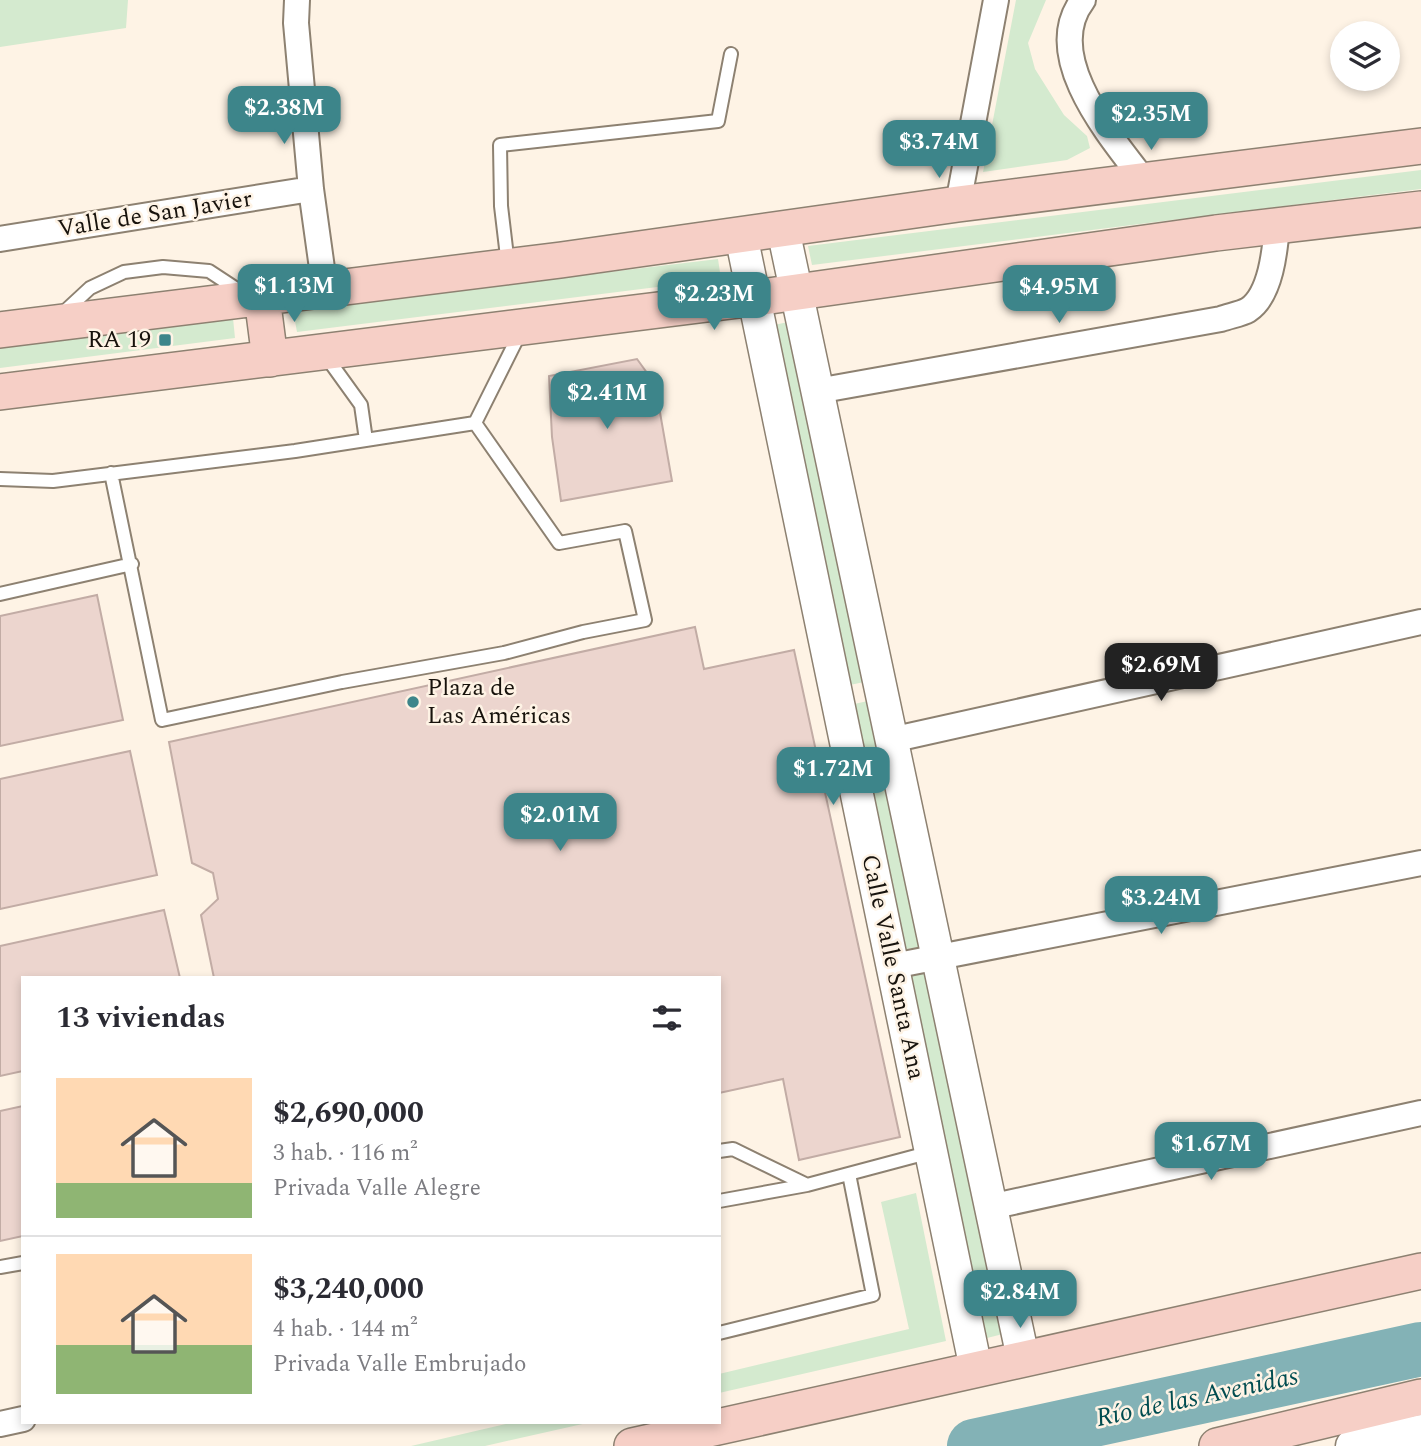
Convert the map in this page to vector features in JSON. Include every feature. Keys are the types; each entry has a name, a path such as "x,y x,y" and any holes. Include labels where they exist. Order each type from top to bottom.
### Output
{"main road":[{"path":"0,330 508,267 958,204 1146,183 1421,146"},
{"path":"0,392 523,328 1421,209"},
{"path":"256,298 270,359"},
{"path":"632,1446 1421,1271"},
{"path":"1217,1446 1421,1397"}],"street":[{"path":"297,0 296,23 311,189 325,289"},
{"path":"958,204 996,0"},
{"path":"1083,0 1070,24 1068,47 1072,71 1121,149 1146,183"},
{"name":"Valle de San Javier","path":"0,239 311,189"},
{"path":"817,391 1230,316 1249,309 1262,292 1274,252 1277,226"},
{"name":"Calle Valle Santa Ana","path":"783,229 1023,1358"},
{"name":"Calle Valle Santa Ana","path":"741,235 976,1369"},
{"path":"891,740 1421,622"},
{"path":"838,702 881,692"},
{"path":"893,967 937,956 1421,863"},
{"path":"990,1207 1421,1113"},
{"path":"0,1424 21,1419"},
{"path":"1352,1446 1421,1431"}],"lane":[{"path":"508,267 501,206 500,145 718,121 731,54"},
{"path":"475,423 523,328"},
{"path":"323,352 361,405 366,440"},
{"path":"0,479 52,481 475,423"},
{"path":"111,473 132,564 162,720 504,653 583,632 645,621 625,531 559,543 475,423"},
{"path":"0,594 132,564"},
{"path":"721,1151 733,1149 807,1185"},
{"path":"721,1201 807,1185 931,1152"},
{"path":"721,1333 873,1295 849,1174"},
{"path":"0,1267 21,1263"}],"green space":[{"path":"0,0 128,0 126,28 0,47"},
{"path":"1016,0 1046,0 1028,43 1035,69 1064,115 1087,136 1090,148 1067,160 983,172"},
{"path":"1421,170 1421,189 812,265 808,246"},
{"path":"718,259 721,279 297,332 293,310"},
{"path":"233,318 235,338 0,368 0,347"},
{"path":"788,322 864,682 850,685 774,325"},
{"path":"868,701 1003,1334 987,1338 911,976 925,973 920,947 906,949 854,704"},
{"path":"916,1193 946,1341 721,1393 721,1374 909,1329 881,1202"},
{"path":"506,1424 583,1424 485,1446 411,1446"}],"building":[{"path":"637,359 655,384 672,481 561,501 552,437 549,376"},
{"path":"97,595 123,720 0,746 0,616"},
{"path":"695,627 704,669 794,650 900,1137 799,1160 783,1079 721,1093 721,976 214,976 201,915 218,899 213,873 192,863 169,742"},
{"path":"130,751 157,875 0,909 0,779"},
{"path":"164,910 180,976 21,976 21,1071 0,1076 0,946"},
{"path":"21,1106 21,1236 0,1241 0,1111"}],"waterway":[{"name":"Río de las Avenidas","path":"974,1446 1421,1349"}],"place":[{"name":"RA 19","path":"165,340"},
{"name":"Plaza de Las Américas","path":"413,702"}]}
